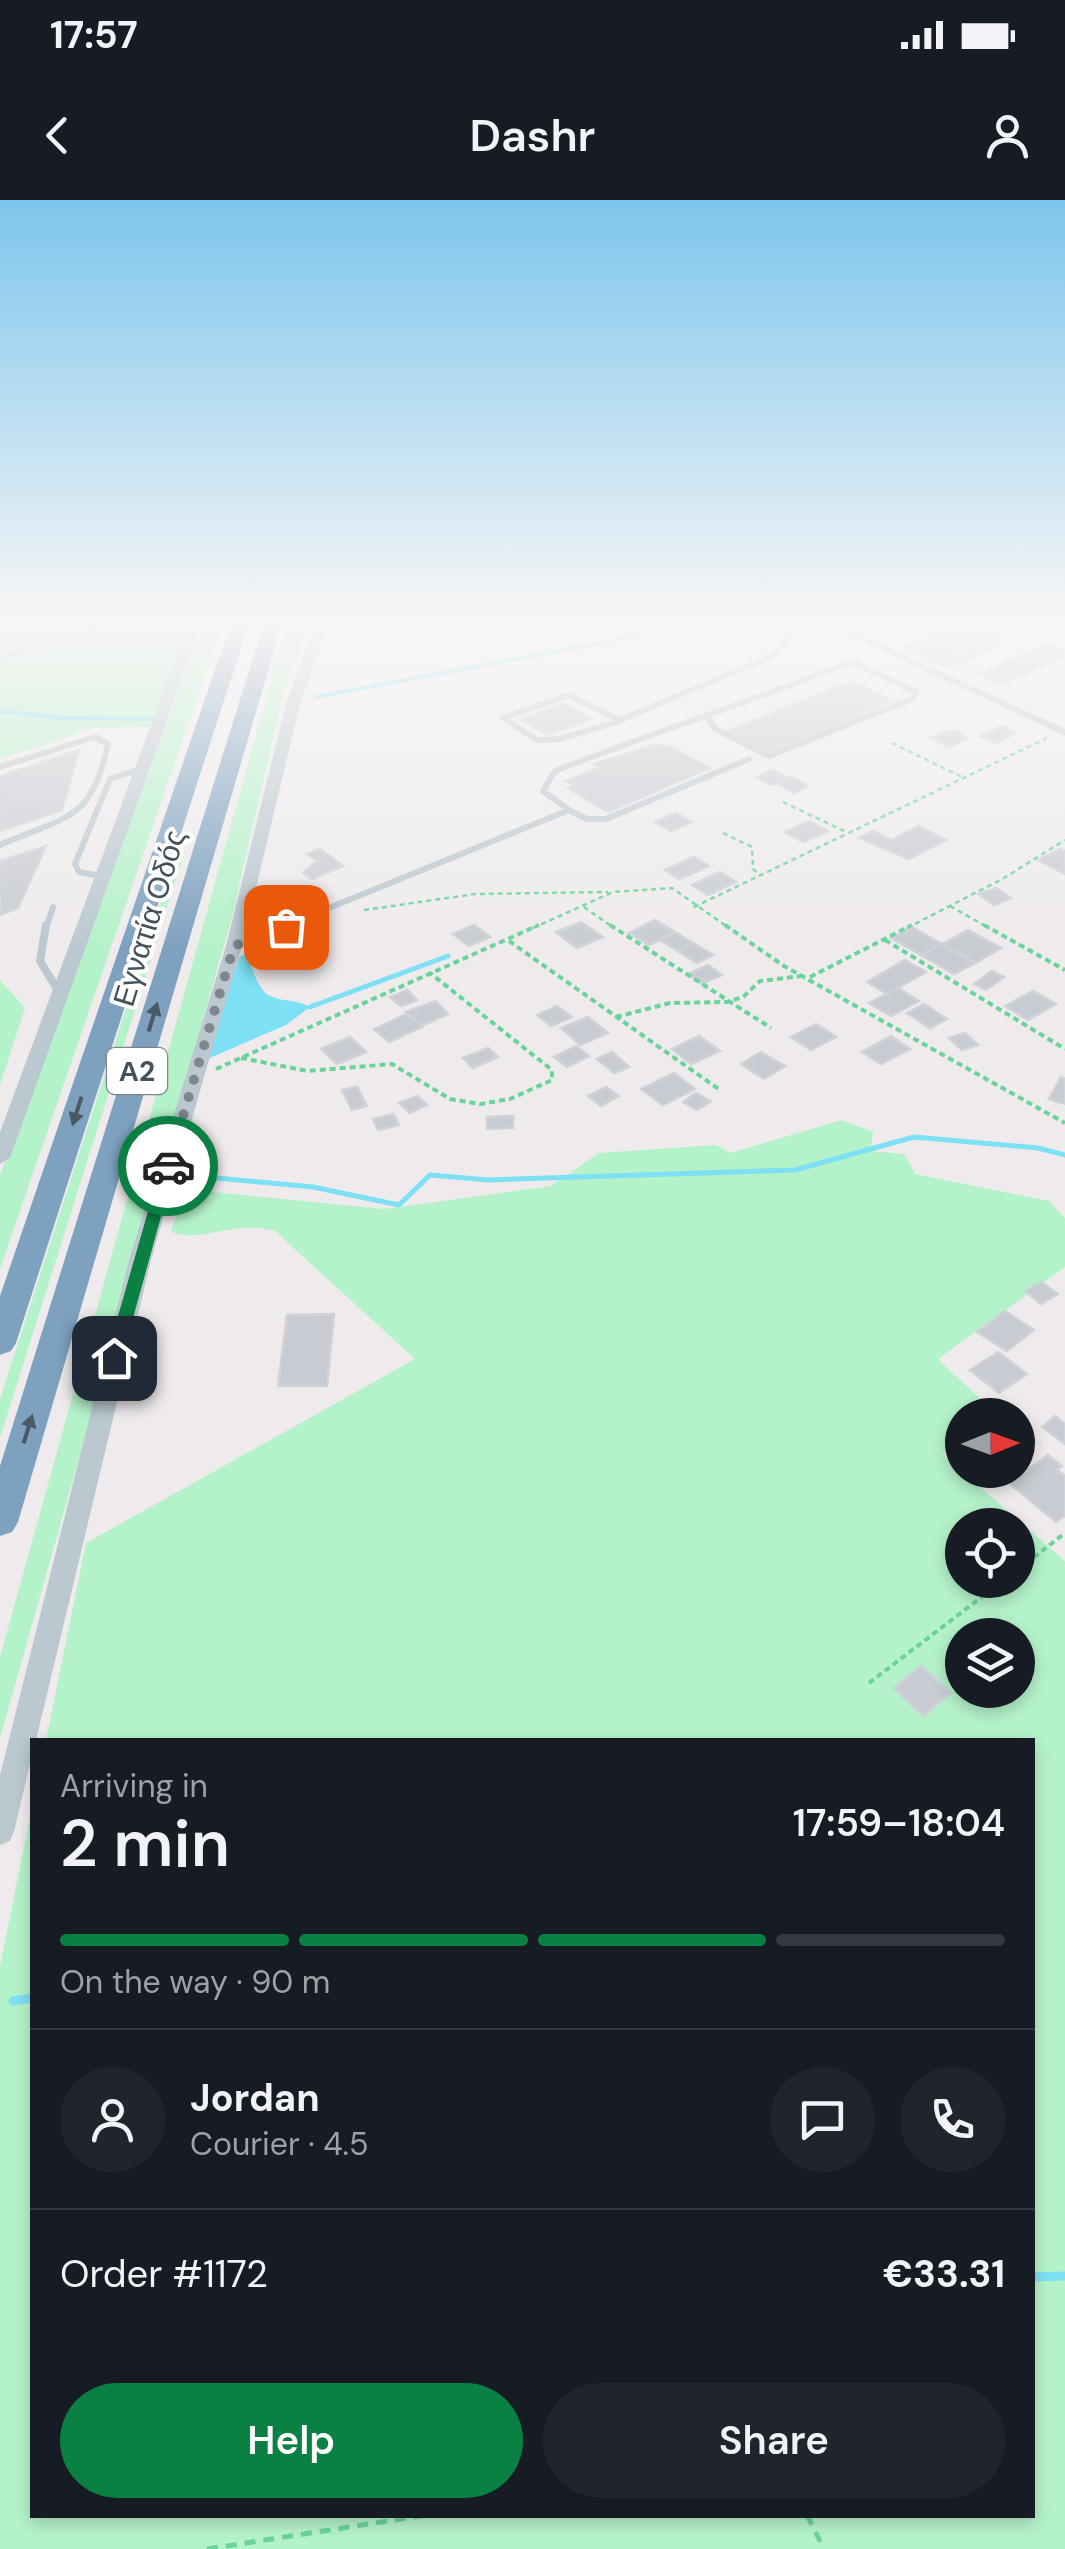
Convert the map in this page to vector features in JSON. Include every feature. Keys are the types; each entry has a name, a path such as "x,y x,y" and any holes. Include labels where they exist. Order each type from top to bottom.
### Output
{"highway":[{"name":"Εγνατία Οδός","path":"0,1343 204,730"},
{"name":"Εγνατία Οδός","path":"0,1522 241,730"}],"street":[{"path":"0,1158 157,730"},
{"path":"0,1832 110,1372 234,946 287,730"}],"lane":[{"path":"519,730 534,740 545,741 582,730"},
{"path":"660,730 555,772 543,791 587,819 606,819 749,759"},
{"path":"718,730 771,756 835,730"},
{"path":"0,767 94,737 108,744 102,774 90,800 73,816 0,844"},
{"path":"102,774 113,777 143,768"},
{"path":"101,876 80,872 74,864 113,777"},
{"path":"234,946 569,810"},
{"path":"53,908 37,955 41,971 60,992"}],"path":[{"path":"694,907 1062,732"},
{"path":"892,743 964,778"},
{"path":"783,802 846,832"},
{"path":"723,833 732,833 752,847 753,869 760,875"},
{"path":"616,1017 670,1003 728,1002 743,997 760,980 794,974 809,977 950,906 1065,840"},
{"path":"361,911 475,894 672,888 694,907 809,977 1065,1122"},
{"path":"194,1080 613,892"},
{"path":"950,906 1065,970"},
{"path":"584,907 771,1028"},
{"path":"884,939 1065,1049"},
{"path":"508,942 720,1090"},
{"path":"240,1058 296,1072 378,1061 394,1064 416,1072 458,1104 493,1104 552,1080 552,1070 430,974"},
{"path":"1035,1557 1065,1533"},
{"path":"869,1684 981,1598"},
{"path":"207,2549 407,2518"},
{"path":"808,2518 824,2549"}],"green space":[{"path":"0,730 89,730 0,759"},
{"path":"165,730 186,730 0,1269 0,1175"},
{"path":"258,730 275,730 231,920 0,1738 0,1657"},
{"path":"175,857 183,857 0,1438 0,1399"},
{"path":"0,980 25,1008 0,1085"},
{"path":"842,1120 873,1132 871,1151 904,1154 915,1174 1049,1201 1065,1218 1065,1267 938,1359 979,1398 945,1398 945,1488 981,1488 1004,1508 945,1508 945,1598 1035,1598 1035,1535 1065,1561 1065,2549 0,2549 0,1966 30,1817 30,2518 1035,2518 1035,1738 46,1738 86,1543 415,1359 275,1231 245,1228 194,1235 171,1232 185,1189 384,1209 551,1186 599,1153 716,1145 730,1153"}],"water":[{"path":"246,955 265,993 310,1007 286,1025 205,1060 240,956"}],"building":[{"path":"539,730 563,730 548,735"},
{"path":"730,730 825,730 769,753 727,731"},
{"path":"994,730 1016,733 995,743 980,736"},
{"path":"958,731 967,739 949,747 931,738"},
{"path":"655,745 670,747 710,768 608,812 568,788 575,786 566,781 599,768 593,764"},
{"path":"79,750 62,810 0,831 0,776"},
{"path":"773,770 788,778 771,785 757,777"},
{"path":"791,777 808,786 794,793 776,783"},
{"path":"676,813 692,822 671,831 655,822"},
{"path":"809,821 828,831 803,842 785,832"},
{"path":"919,826 946,840 909,859 859,838 873,831 891,840"},
{"path":"46,846 18,908 0,915 0,861"},
{"path":"320,849 343,866 312,879 303,873 317,861 307,854"},
{"path":"1060,849 1065,851 1065,874 1038,860"},
{"path":"694,857 709,866 679,879 665,870"},
{"path":"720,872 736,882 708,895 692,885"},
{"path":"996,888 1011,898 994,905 978,894"},
{"path":"655,920 675,932 649,945 629,933"},
{"path":"581,922 603,937 577,948 556,932"},
{"path":"474,925 490,937 469,946 453,934"},
{"path":"912,927 942,944 921,955 891,938"},
{"path":"968,930 1001,948 975,963 942,944"},
{"path":"675,932 693,943 678,951 660,940"},
{"path":"693,943 713,955 697,963 678,951"},
{"path":"942,944 975,963 954,974 921,955"},
{"path":"905,960 926,972 887,994 867,982"},
{"path":"708,965 722,975 702,984 688,974"},
{"path":"992,971 1004,977 986,990 974,984"},
{"path":"898,988 919,1001 891,1016 869,1003"},
{"path":"407,990 417,1000 401,1006 390,997"},
{"path":"1033,991 1056,1004 1028,1020 1005,1006"},
{"path":"436,1001 448,1014 421,1026 406,1012"},
{"path":"924,1004 947,1019 930,1028 907,1013"},
{"path":"557,1006 572,1017 551,1026 537,1015"},
{"path":"407,1014 422,1027 389,1042 374,1029"},
{"path":"588,1017 608,1033 580,1045 561,1028"},
{"path":"816,1024 836,1037 811,1050 791,1037"},
{"path":"965,1033 978,1045 962,1050 949,1038"},
{"path":"699,1036 720,1051 691,1064 672,1049"},
{"path":"891,1036 910,1049 881,1064 862,1052"},
{"path":"350,1037 366,1052 337,1064 321,1049"},
{"path":"576,1046 589,1056 567,1067 554,1057"},
{"path":"488,1048 498,1057 473,1068 463,1058"},
{"path":"612,1052 629,1067 614,1073 597,1059"},
{"path":"761,1052 785,1066 764,1079 741,1064"},
{"path":"674,1073 695,1089 663,1105 641,1089"},
{"path":"1061,1077 1065,1079 1065,1104 1049,1099"},
{"path":"357,1087 367,1106 352,1110 342,1090"},
{"path":"606,1087 619,1096 601,1106 588,1096"},
{"path":"696,1093 711,1101 697,1110 683,1102"},
{"path":"417,1096 427,1105 410,1113 399,1103"},
{"path":"394,1114 399,1125 378,1130 373,1119"},
{"path":"513,1116 513,1128 487,1129 487,1117"},
{"path":"1041,1282 1058,1294 1041,1304 1025,1291"},
{"path":"1005,1311 1034,1330 1007,1351 977,1332"},
{"path":"334,1314 327,1386 278,1386 287,1315"},
{"path":"998,1352 1027,1374 999,1393 970,1370"},
{"path":"1055,1416 1065,1424 1065,1444 1042,1427"},
{"path":"1048,1455 1062,1466 1057,1470 1065,1476 1065,1516 1056,1522 1015,1488 1035,1488 1035,1464"},
{"path":"921,1666 945,1688 945,1698 923,1716 894,1688"}],"waterway":[{"path":"310,1007 448,956"},
{"path":"185,1175 313,1187 399,1205 430,1175 488,1180 795,1170 914,1137 1038,1148 1065,1155"},
{"path":"13,2001 30,1998"},
{"path":"1035,2277 1065,2276"}],"way so far":[{"path":"168,1166 234,946 286,927"}],"route":[{"path":"114,1358 168,1166"}]}
